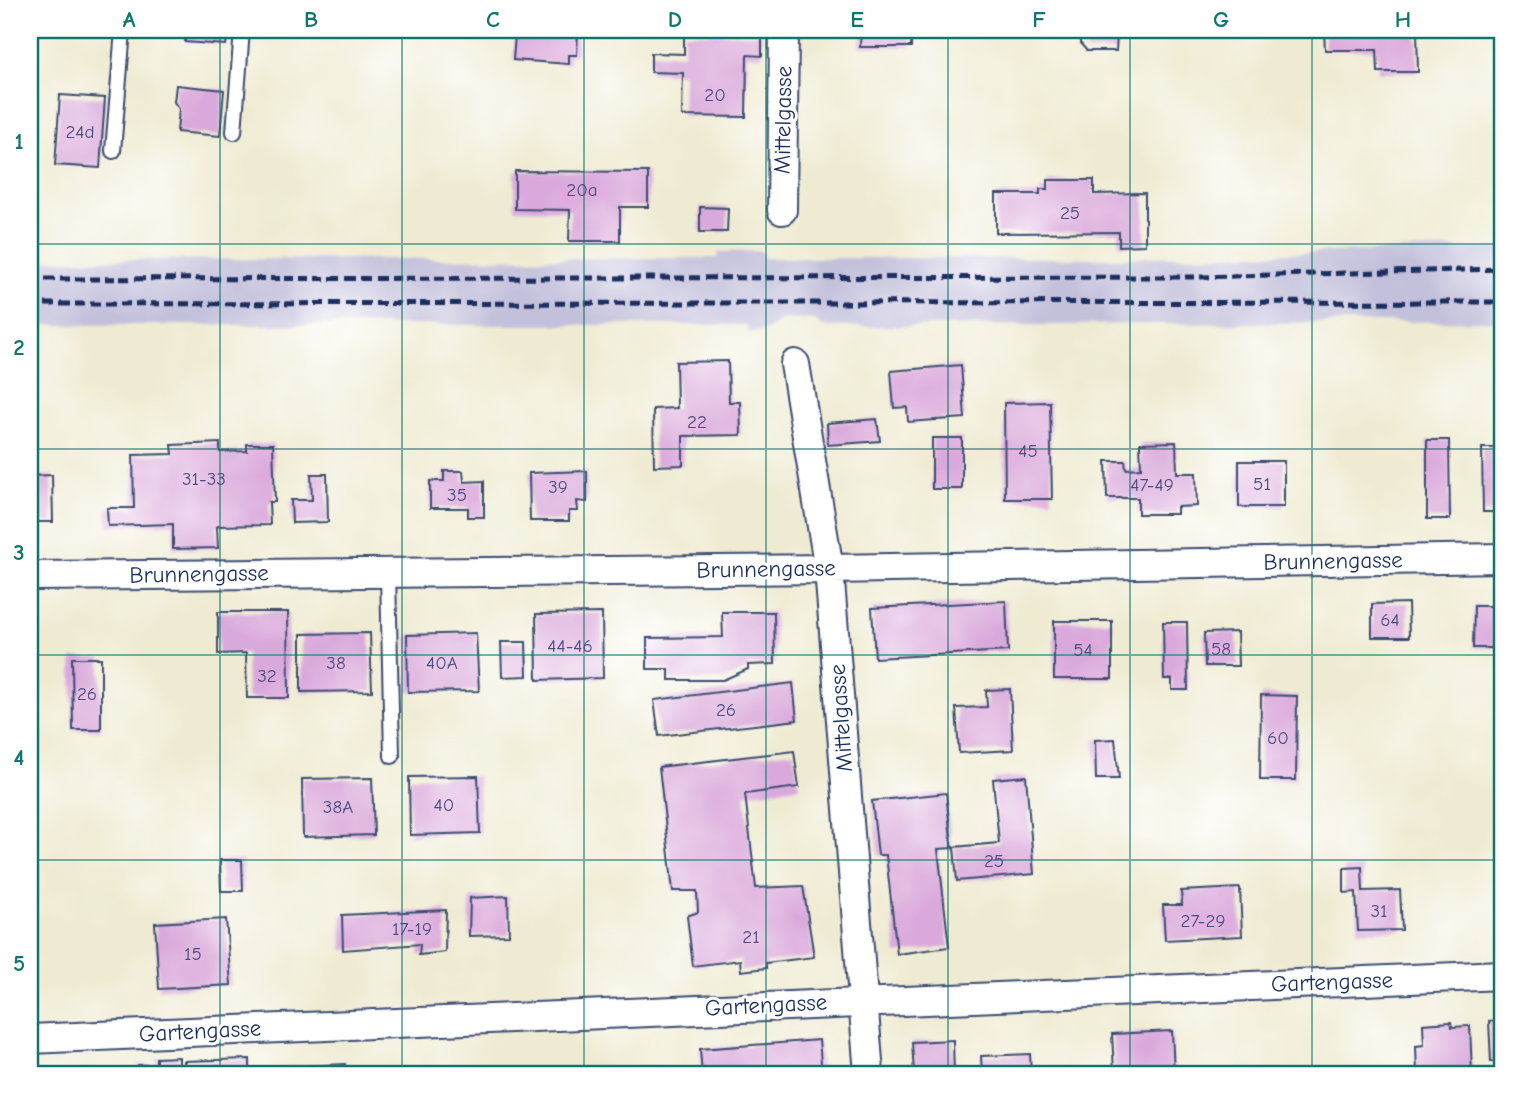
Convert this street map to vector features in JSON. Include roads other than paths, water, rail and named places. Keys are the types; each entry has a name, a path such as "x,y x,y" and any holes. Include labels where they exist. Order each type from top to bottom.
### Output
{"street":[{"name":"Mittelgasse","path":"782,210 784,30"},
{"name":"Mittelgasse","path":"794,364 830,569 869,1074"},
{"name":"Brunnengasse","path":"30,576 830,569 1502,558"},
{"name":"Gartengasse","path":"30,1039 1502,975"}],"lane":[{"path":"113,150 123,30"},
{"path":"234,132 242,30"},
{"path":"388,573 391,756"}],"railway":[{"path":"30,279 1197,277 1502,269"},
{"path":"30,304 1502,302"}]}
